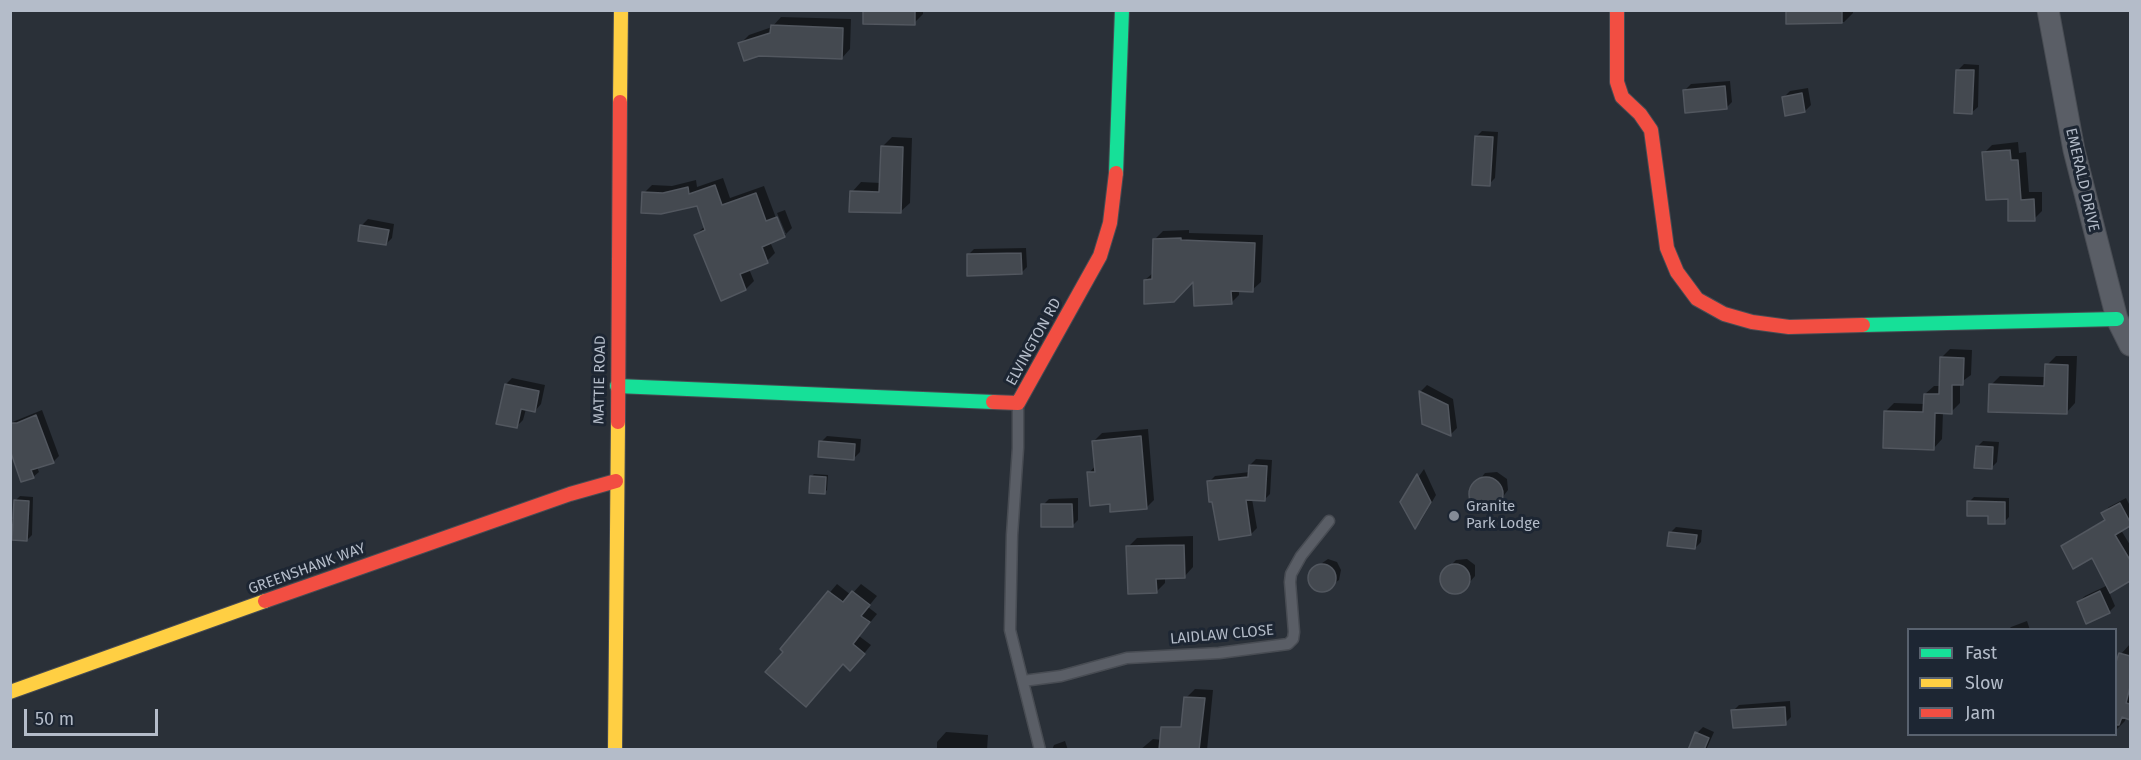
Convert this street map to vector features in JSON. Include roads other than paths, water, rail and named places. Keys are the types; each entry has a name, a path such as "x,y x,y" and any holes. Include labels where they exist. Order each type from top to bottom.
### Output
{"street":[{"name":"MATTIE ROAD","path":"615,750 621,10"},
{"name":"ELVINGTON RD","path":"617,386 1018,403 1100,256 1110,223 1115,187 1122,10"},
{"path":"1617,10 1617,82 1622,97 1640,114 1651,130 1667,248 1677,272 1698,299 1724,314 1752,322 1790,327 2117,319"},
{"name":"EMERALD DRIVE","path":"2048,10 2074,150 2117,319 2130,345"},
{"name":"GREENSHANK WAY","path":"10,692 409,550 570,494 616,481"}],"lane":[{"path":"1018,403 1010,630 1040,750"},
{"name":"LAIDLAW CLOSE","path":"1023,681 1061,676 1127,658 1218,652 1288,644 1293,639 1294,632 1290,592 1291,574 1301,556 1329,521"}],"place":[{"name":"Granite Park Lodge","path":"1454,516"}]}
